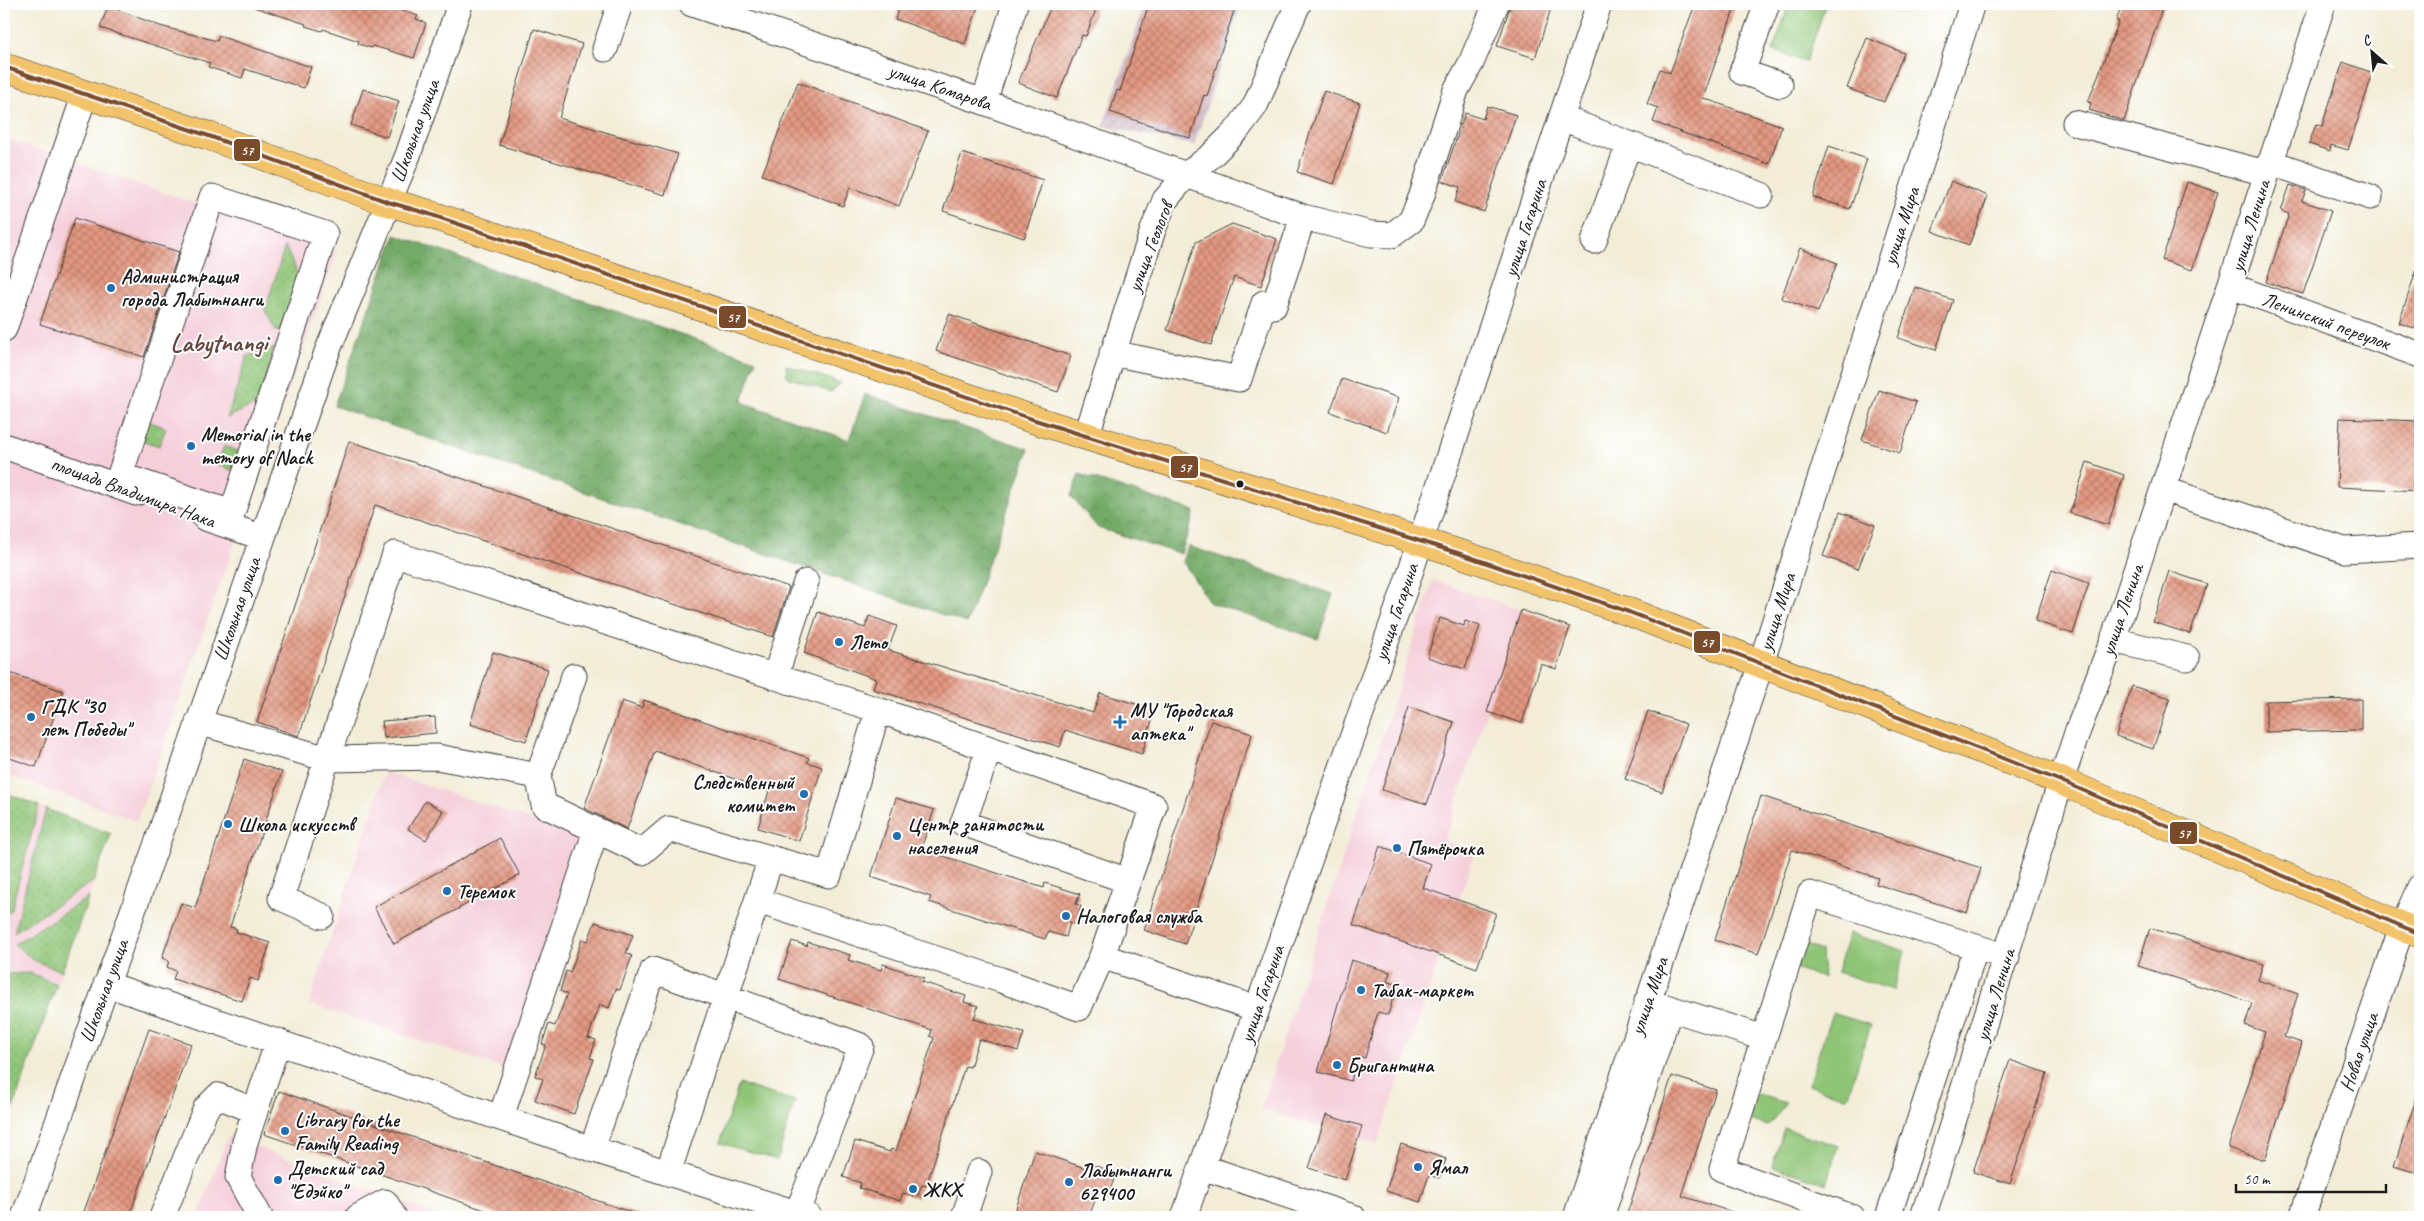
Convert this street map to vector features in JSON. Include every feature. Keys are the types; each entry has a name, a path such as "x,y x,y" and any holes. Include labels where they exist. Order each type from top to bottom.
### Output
{"main road":[{"path":"4,66 210,136 388,202 426,213 1086,437 1420,542 1630,612 2061,781 2411,931"}],"street":[{"name":"Школьная улица","path":"24,1217 327,352 408,155 460,4"},
{"path":"605,48 620,4"},
{"name":"улица Комарова","path":"692,4 984,102 1302,217 1371,234 1392,235 1411,221 1433,165 1456,90 1471,63 1496,4"},
{"path":"984,102 1015,4"},
{"name":"улица Геологов","path":"1086,437 1112,353 1165,200 1186,175 1230,136 1255,106 1298,4"},
{"name":"улица Гагарина","path":"1184,1217 1420,542 1599,4"},
{"path":"1767,4 1742,72 1780,85"},
{"name":"улица Мира","path":"1576,1217 1658,1005 1761,664 1972,4"},
{"name":"улица Ленина","path":"1923,1217 2007,957 2061,781 2078,730 2113,640 2323,4"},
{"path":"4,329 85,94"},
{"path":"1562,118 1762,195"},
{"path":"2075,123 2268,167 2370,197"},
{"path":"1594,241 1629,144"},
{"name":"площадь Владимира Нака","path":"212,197 325,234 232,513 120,475 212,197"},
{"path":"1112,353 1239,379 1264,303 1274,306 1302,217"},
{"name":"Ленинский переулок","path":"2231,286 2420,356"},
{"name":"площадь Владимира Нака","path":"4,446 261,537"},
{"path":"2163,489 2344,550 2420,546"},
{"path":"322,916 281,898 395,554 878,710 1154,806 1102,956 1079,1008 1001,980 758,902"},
{"path":"775,677 806,582"},
{"path":"2113,640 2187,658"},
{"path":"574,676 538,776 544,805 642,852 669,829 830,874 878,710"},
{"path":"198,722 328,759 437,758 538,776"},
{"path":"989,749 963,823 1128,880"},
{"path":"501,1118 596,830"},
{"path":"668,1173 771,858"},
{"name":"Новая улица","path":"2302,1217 2411,931 2420,888"},
{"path":"1851,1217 1722,1169 1810,894 2007,957"},
{"path":"1888,1217 1976,946"},
{"path":"1102,956 1257,1009"},
{"path":"106,984 501,1118 592,1148 668,1173 801,1216 861,1046 653,970 592,1148"},
{"path":"1601,1217 1658,1005 1764,1038"},
{"path":"260,1217 238,1177 245,1142 278,1041"},
{"path":"162,1217 206,1108 218,1096 255,1111"},
{"path":"1202,1167 1353,1217"},
{"path":"964,1217 979,1172"},
{"path":"358,1217 385,1202 394,1217"}],"shaded area":[{"path":"1145,4 1241,4 1194,145 1103,126"},
{"path":"4,138 337,252 137,821 7,775 4,784"},
{"path":"1433,580 1521,610 1444,841 1475,852 1377,1145 1261,1109"},
{"path":"385,772 582,836 506,1069 309,1004"},
{"path":"4,792 111,834 4,1133"},
{"name":"Детский сад \"Едэйко\"","path":"228,1136 442,1217 198,1217"}],"green space":[{"path":"1789,4 1826,4 1806,62 1773,50"},
{"path":"395,235 756,360 742,402 849,440 865,394 1029,449 967,623 334,406"},
{"path":"285,246 299,277 280,331 276,331 265,310"},
{"path":"275,348 258,403 227,418 247,356"},
{"path":"786,365 841,383 831,392 787,377"},
{"path":"148,421 166,428 159,446 141,440"},
{"path":"224,446 240,452 234,471 217,465"},
{"path":"1079,474 1195,511 1181,554 1098,528 1071,496"},
{"path":"1188,546 1333,594 1318,639 1210,603 1183,562"},
{"path":"4,792 39,806 11,910 4,916"},
{"path":"46,809 111,834 94,881 14,932"},
{"path":"89,897 62,971 35,961 14,944"},
{"path":"1849,933 1905,951 1893,990 1837,972"},
{"path":"1803,944 1821,951 1823,978 1795,968"},
{"path":"30,973 57,984 11,1114 4,1040 4,974"},
{"path":"1832,1013 1871,1025 1847,1098 1808,1085"},
{"path":"739,1084 795,1101 777,1160 720,1143"},
{"path":"1756,1094 1786,1103 1768,1126 1749,1120"},
{"path":"1784,1128 1838,1146 1826,1184 1772,1166"}],"building":[{"path":"254,4 382,4 418,16 416,19 426,23 414,58 373,46 372,48 358,44 359,41 323,29 322,31 305,26 306,24 254,7"},
{"path":"901,4 979,4 965,44 895,19"},
{"path":"1052,4 1098,4 1086,36 1082,35 1057,98 1018,83"},
{"path":"1149,4 1236,4 1207,96 1204,95 1190,138 1110,112 1117,90 1120,91"},
{"path":"1511,4 1539,4 1551,8 1535,58 1497,46"},
{"path":"1695,4 1736,4 1703,98 1782,126 1769,164 1653,122 1658,108 1647,104 1660,69 1670,73"},
{"path":"2122,4 2164,4 2124,121 2089,110 2091,103 2088,102 2119,21 2116,21"},
{"path":"108,6 160,26 217,41 219,36 311,67 304,88 245,69 242,78 208,67 210,63 100,28"},
{"path":"534,29 582,44 559,118 678,154 665,195 499,145"},
{"path":"1867,38 1904,53 1884,102 1847,88"},
{"path":"2343,62 2373,73 2348,150 2331,145 2330,151 2309,144 2316,124 2322,126"},
{"path":"798,82 928,131 899,206 850,187 843,206 762,175"},
{"path":"363,89 399,101 387,137 351,125"},
{"path":"1324,91 1360,103 1334,184 1297,172"},
{"path":"1487,106 1516,115 1484,212 1455,202 1460,187 1442,181 1465,113 1483,119"},
{"path":"1829,146 1867,159 1850,209 1813,197"},
{"path":"962,153 1043,180 1024,238 943,211"},
{"path":"1951,181 1988,196 1969,245 1932,231"},
{"path":"2187,182 2218,192 2192,270 2162,260"},
{"path":"2290,185 2306,190 2302,201 2331,211 2303,294 2266,282 2289,214 2281,211"},
{"name":"Администрация города Лабытнанги","path":"75,218 179,252 144,357 40,324"},
{"path":"1232,224 1277,239 1261,286 1234,277 1211,345 1167,330 1196,242"},
{"path":"1800,248 1837,263 1818,312 1781,298"},
{"path":"2417,268 2420,268 2420,330 2399,323"},
{"path":"1915,287 1953,300 1936,350 1898,338"},
{"path":"949,314 1071,356 1058,392 936,351"},
{"path":"1342,379 1399,398 1387,432 1330,412"},
{"path":"1879,390 1916,402 1900,453 1862,440"},
{"path":"2340,418 2420,421 2420,491 2337,487"},
{"path":"349,441 789,587 773,637 375,505 299,736 257,722"},
{"path":"2087,462 2124,475 2108,525 2070,513"},
{"path":"1840,512 1875,525 1858,569 1823,556"},
{"path":"2052,570 2089,583 2073,634 2035,621"},
{"path":"2169,571 2207,584 2190,634 2153,622"},
{"path":"1521,610 1570,627 1556,669 1541,664 1522,723 1487,712"},
{"path":"818,612 865,628 869,616 897,626 888,650 1093,713 1100,693 1155,710 1142,754 1065,730 1060,747 873,689 876,679 804,653"},
{"path":"1440,618 1464,626 1465,621 1480,626 1465,669 1427,657"},
{"path":"493,652 548,669 526,741 470,724"},
{"name":"ГДК \"30 лет Победы\"","path":"4,671 63,691 36,767 4,756"},
{"path":"2132,686 2170,698 2153,749 2116,736"},
{"path":"2361,699 2361,730 2266,732 2266,701"},
{"path":"644,700 809,758 807,762 822,767 799,841 758,828 769,791 655,751 627,829 584,808 622,701 642,708"},
{"path":"1409,707 1454,722 1427,804 1382,790"},
{"path":"1648,711 1686,724 1662,792 1625,779"},
{"path":"435,717 436,733 384,738 382,721"},
{"path":"1211,721 1252,734 1185,944 1144,930"},
{"path":"244,759 282,772 230,927 237,929 236,932 270,943 258,981 250,978 242,1001 173,979 176,971 167,967 169,961 162,958 181,903 195,908"},
{"path":"1761,796 1981,868 1967,913 1876,884 1878,878 1792,850 1758,954 1715,940"},
{"path":"896,798 934,810 921,849 1044,888 1045,883 1080,894 1076,904 1081,906 1076,924 1070,922 1066,937 1048,932 1045,939 929,902 931,897 871,877"},
{"path":"425,801 443,811 426,840 408,829"},
{"name":"Теремок","path":"500,838 520,875 394,944 374,907"},
{"path":"1380,846 1431,864 1423,888 1496,913 1477,968 1353,925"},
{"path":"595,922 633,935 626,953 632,956 620,990 616,989 609,1008 600,1005 588,1038 596,1040 590,1058 594,1059 574,1114 535,1100 543,1079 535,1076 546,1045 542,1044 549,1024 555,1026 567,994 560,991 566,971 570,973 582,939 588,941"},
{"path":"2150,928 2263,964 2258,980 2298,994 2284,1037 2302,1043 2265,1160 2228,1148 2265,1032 2245,1025 2252,1003 2138,966"},
{"path":"792,941 807,946 808,942 850,955 848,960 881,970 883,964 924,978 922,982 966,996 964,1002 978,1006 974,1019 1024,1033 1018,1051 979,1039 970,1067 965,1066 926,1186 922,1185 917,1198 903,1193 900,1201 859,1188 861,1183 843,1177 855,1141 890,1152 891,1149 896,1151 934,1038 930,1036 932,1030 779,979"},
{"path":"1351,960 1390,972 1387,982 1397,984 1388,1015 1378,1012 1365,1058 1358,1056 1351,1081 1318,1072"},
{"path":"149,1029 191,1044 129,1217 82,1217"},
{"path":"2010,1060 2047,1073 2010,1184 1973,1172"},
{"path":"1672,1076 1716,1090 1682,1196 1738,1214 1738,1217 1626,1217"},
{"path":"279,1091 639,1215 638,1217 505,1217 264,1134"},
{"path":"2417,1096 2420,1096 2420,1174 2394,1166"},
{"path":"1326,1115 1362,1126 1345,1180 1309,1168"},
{"name":"Ямал","path":"1401,1144 1446,1159 1439,1178 1429,1175 1420,1202 1386,1191"},
{"name":"Лабытнанги 629400","path":"1035,1151 1085,1168 1087,1163 1116,1173 1108,1196 1098,1192 1089,1217 1013,1217"}],"transit line":[{"name":"57","path":"4,67 209,136 388,202 426,213 1035,420 1461,554 1629,612 2061,781 2420,934"}],"place":[{"name":"Администрация города Лабытнанги","path":"111,288"},
{"name":"Memorial in the memory of Nack","path":"191,446"},
{"name":"Лето","path":"839,642"},
{"name":"ГДК \"30 лет Победы\"","path":"31,717"},
{"name":"МУ \"Городская аптека\"","path":"1120,722"},
{"name":"Следственный комитет","path":"804,794"},
{"name":"Школа искусств","path":"228,824"},
{"name":"Центр занятости населения","path":"897,836"},
{"name":"Пятёрочка","path":"1397,848"},
{"name":"Теремок","path":"447,891"},
{"name":"Налоговая служба","path":"1066,916"},
{"name":"Табак-маркет","path":"1361,990"},
{"name":"Бригантина","path":"1337,1065"},
{"name":"Library for the Family Reading","path":"285,1131"},
{"name":"Ямал","path":"1418,1167"},
{"name":"Детский сад \"Едэйко\"","path":"278,1180"},
{"name":"Лабытнанги 629400","path":"1069,1182"},
{"name":"ЖКХ","path":"913,1189"}],"district":[{"name":"Labytnangi","path":"219,343"}]}
